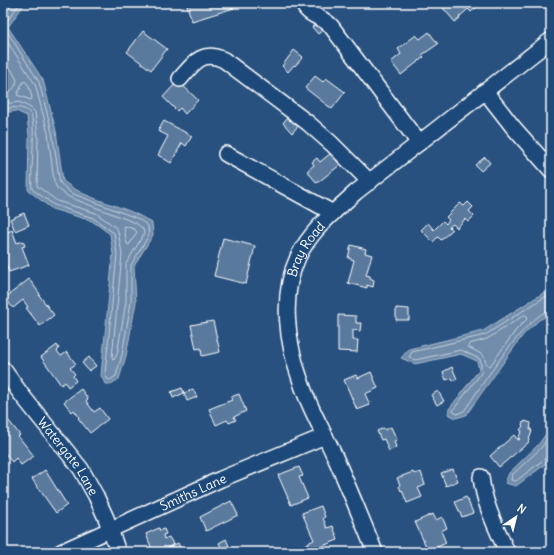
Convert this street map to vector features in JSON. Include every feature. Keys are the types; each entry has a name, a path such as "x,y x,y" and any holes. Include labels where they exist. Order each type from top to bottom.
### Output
{"street":[{"path":"303,3 306,10 332,26 419,142"},
{"name":"Bray Road","path":"375,552 352,496 300,382 292,351 287,306 288,289 298,258 306,242 319,226 356,192 551,40"},
{"path":"180,79 196,60 202,57 218,57 224,60 308,123 332,144 370,182"},
{"path":"485,91 513,127 551,170"},
{"path":"226,154 333,213"},
{"name":"Watergate Lane","path":"3,369 81,469 96,496 118,552"},
{"name":"Smiths Lane","path":"61,552 221,479 325,436"},
{"path":"481,477 482,492 507,552"}],"water":[{"path":"3,3 25,3 8,27 43,80 56,131 63,181 84,194 130,211 152,223 153,235 134,266 136,302 126,356 119,379 111,384 105,384 101,375 113,254 110,234 92,221 52,209 28,190 29,136 27,116 16,111 3,113 3,86 8,81 3,73"},
{"path":"551,288 551,314 539,320 523,335 466,415 456,418 448,414 449,409 479,370 477,361 461,354 415,364 401,358 409,349 483,331"},
{"path":"551,427 551,460 516,486 505,483 509,473 538,445"}],"building":[{"path":"198,3 233,3 234,8 192,21 187,6"},
{"path":"448,3 481,3 471,12 468,9 455,22 443,8"},
{"path":"318,22 323,30 318,34 312,27"},
{"path":"143,31 167,49 151,70 127,52"},
{"path":"429,32 438,44 422,55 424,57 401,75 391,62 401,54 398,49 416,35 420,39"},
{"path":"294,50 303,57 288,72 282,66"},
{"path":"315,76 323,82 326,78 345,92 332,109 305,88"},
{"path":"178,81 198,100 185,114 180,108 177,111 163,97"},
{"path":"287,118 298,126 292,133 283,123"},
{"path":"164,121 192,136 186,146 182,143 171,163 158,155 168,136 158,131"},
{"path":"331,153 340,165 317,183 307,171 314,165 312,162 317,158 320,162"},
{"path":"485,157 490,163 481,171 475,165"},
{"path":"468,202 473,207 469,211 474,216 468,222 465,219 457,228 453,224 449,227 452,230 441,240 438,237 433,242 421,230 428,223 434,230 443,221 446,224 449,220 446,217 460,203 464,206"},
{"path":"24,213 29,225 15,231 10,219"},
{"path":"12,230 17,243 23,241 25,246 22,247 29,265 9,272 3,257 3,234"},
{"path":"223,238 255,246 246,284 214,276"},
{"path":"351,245 366,249 365,253 372,255 366,275 370,276 370,278 374,280 373,287 367,285 367,288 348,283 354,260 348,258"},
{"path":"29,279 54,315 40,326 26,308 28,307 23,300 13,308 5,298"},
{"path":"396,308 409,309 409,320 396,320"},
{"path":"338,315 356,316 356,323 361,323 360,331 353,330 353,340 358,340 357,352 338,351"},
{"path":"213,321 220,352 202,356 201,348 196,349 191,325"},
{"path":"57,345 59,349 57,351 61,356 67,352 76,364 70,368 75,374 73,376 76,381 68,387 65,382 61,385 41,357"},
{"path":"89,357 96,366 89,371 82,363"},
{"path":"452,367 457,379 453,381 452,378 446,380 443,372"},
{"path":"371,372 378,388 365,394 370,405 357,410 344,380 356,375 358,378"},
{"path":"182,388 184,393 173,398 171,392"},
{"path":"81,389 88,399 86,401 94,412 100,408 108,419 90,433 78,418 79,417 74,410 72,412 64,402"},
{"path":"193,389 197,397 187,401 184,393"},
{"path":"438,391 444,401 437,405 431,395"},
{"path":"239,394 246,411 234,417 236,420 229,423 227,420 216,425 209,409 232,400 231,397"},
{"path":"8,420 20,435 18,436 34,456 21,465 16,458 12,462 3,451 3,424"},
{"path":"525,421 531,423 530,430 532,430 528,443 499,467 490,456 514,435 518,440 520,439 518,438 522,431 520,430 523,426 523,422 524,423"},
{"path":"391,427 397,440 394,441 396,447 389,451 384,439 381,440 377,431 384,428 385,430"},
{"path":"299,467 303,476 299,477 308,498 291,505 278,475"},
{"path":"453,469 458,481 446,486 441,473"},
{"path":"45,470 67,505 56,513 32,479"},
{"path":"413,472 414,474 421,472 425,485 418,488 422,497 407,503 397,478"},
{"path":"466,497 473,513 462,517 455,502"},
{"path":"231,501 238,515 206,531 200,517"},
{"path":"321,506 325,517 323,518 327,528 333,526 338,540 307,552 304,545 314,540 302,513"},
{"path":"433,514 436,520 442,517 447,528 441,531 446,543 428,551 415,522"},
{"path":"159,528 160,531 164,529 166,534 163,535 164,539 169,537 173,544 168,548 178,543 182,552 153,552 146,534"},
{"path":"226,539 229,546 222,549 219,543"}]}
